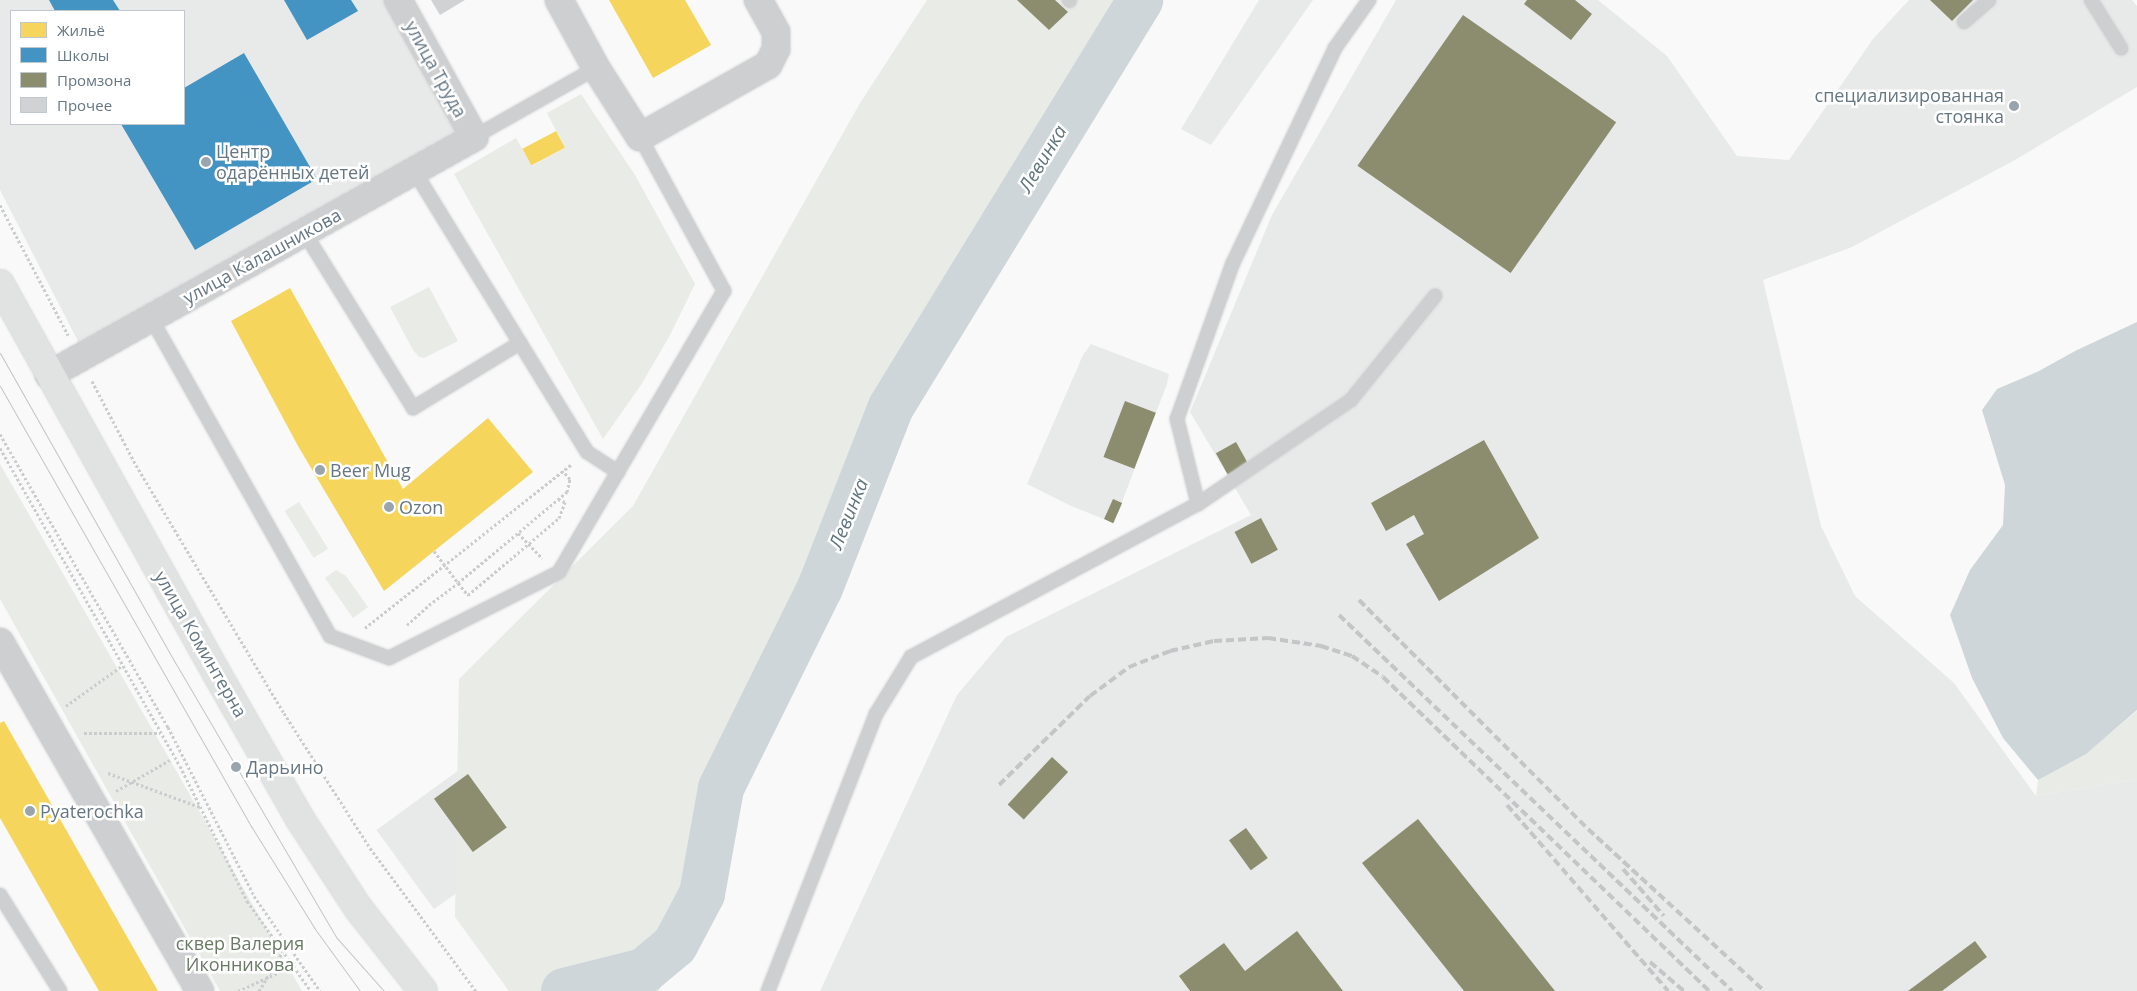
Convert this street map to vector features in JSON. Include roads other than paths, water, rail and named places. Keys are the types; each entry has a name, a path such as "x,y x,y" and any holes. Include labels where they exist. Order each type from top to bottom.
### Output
{"main road":[{"name":"улица Коминтерна","path":"0,284 49,375 300,819 358,908 423,991"}],"street":[{"name":"улица Труда","path":"398,0 474,137"},
{"path":"559,0 596,68 640,137 768,65 776,49 776,32 758,0"},
{"name":"улица Калашникова","path":"49,375 474,137"},
{"path":"4,658 48,727 200,991"}],"lane":[{"path":"1198,504 1177,419 1233,263 1335,48 1369,0"},
{"path":"1964,22 1990,0"},
{"path":"2091,0 2121,48"},
{"path":"474,137 596,68"},
{"path":"151,318 330,636 389,658 558,572 724,291 640,137"},
{"path":"414,171 587,452 618,472"},
{"path":"304,232 413,408 520,343"},
{"path":"768,991 876,714 911,658 1198,504 1351,400 1435,296"},
{"path":"0,895 60,991"}],"waterway":[{"name":"Левинка","path":"564,991 644,971 675,945 702,894 721,788 820,588 891,407 1140,0"}],"tram line":[{"path":"0,353 176,664 336,937 384,991"},
{"path":"0,386 251,826 315,929 360,991"}],"railway":[{"path":"1359,600 1588,829 1764,991"},
{"path":"1339,615 1732,991"},
{"path":"999,785 1090,696 1129,667 1170,651 1214,641 1268,638 1321,646 1352,656 1383,677 1709,991"},
{"path":"1507,805 1668,991"},
{"path":"1623,869 1664,916"},
{"path":"1650,962 1684,991"}],"place":[{"name":"специализированная стоянка","path":"2014,106"},
{"name":"Центр одарённых детей","path":"206,162"},
{"name":"Beer Mug","path":"320,470"},
{"name":"Ozon","path":"389,507"},
{"name":"Дарьино","path":"236,767"},
{"name":"Pyaterochka","path":"30,811"}],"park label":[{"name":"сквер Валерия Иконникова","path":"240,954"}]}
